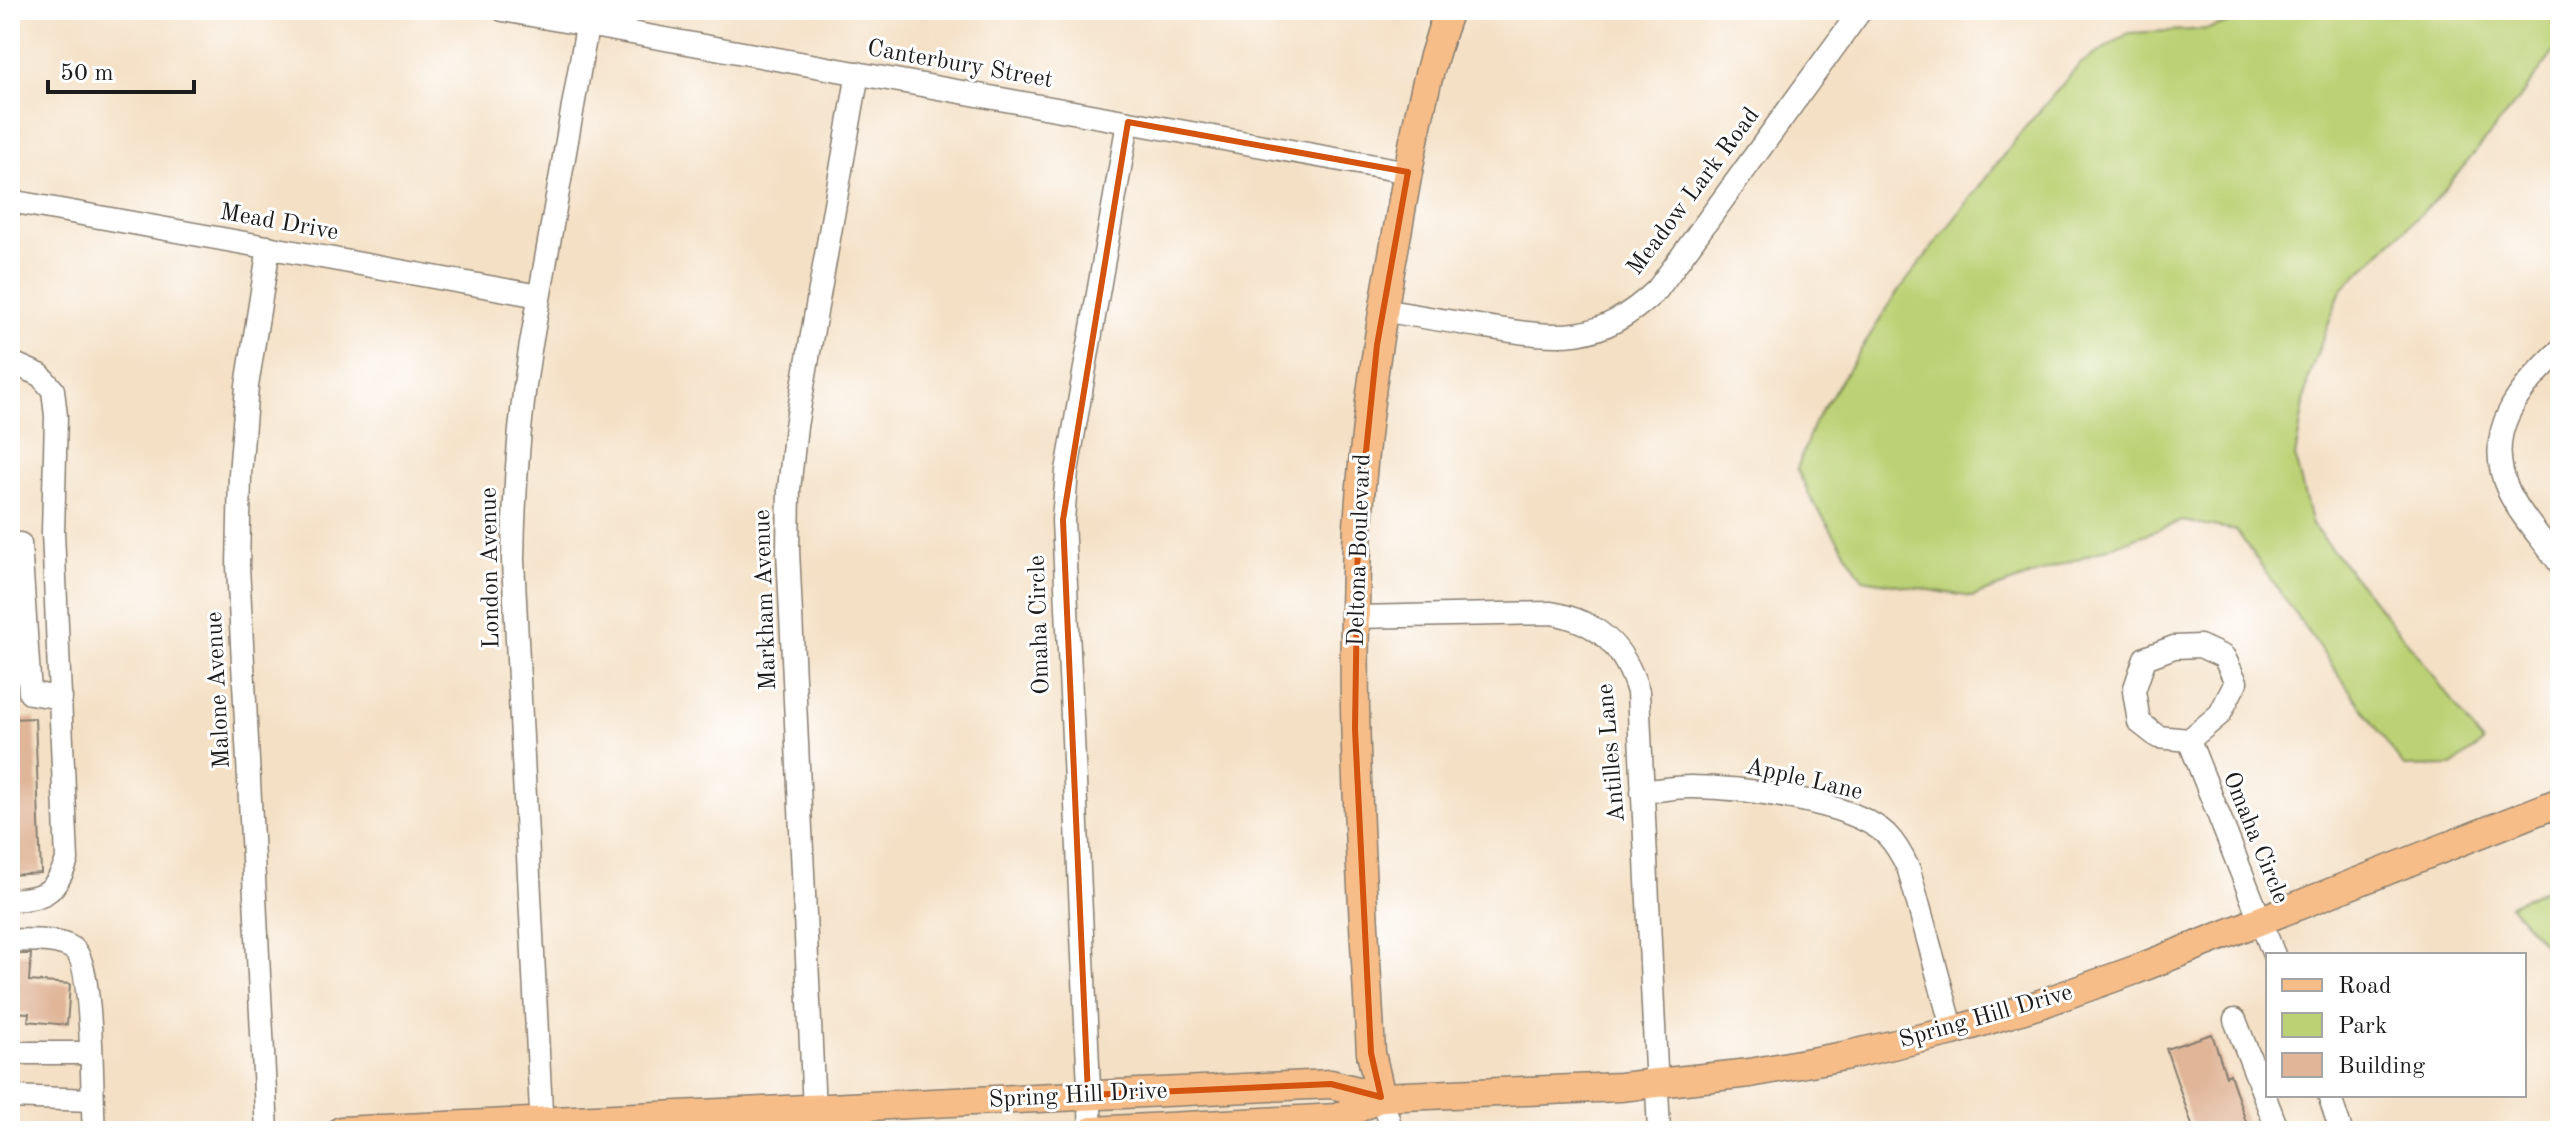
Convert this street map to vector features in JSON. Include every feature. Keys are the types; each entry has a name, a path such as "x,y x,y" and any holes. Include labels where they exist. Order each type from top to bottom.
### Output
{"main road":[{"name":"Deltona Boulevard","path":"1381,1097 1371,1053 1355,729 1358,529 1365,440 1382,310 1422,97 1449,10"},
{"name":"Spring Hill Drive","path":"341,1131 815,1119 1088,1095 1331,1084 1381,1097 1657,1084 1750,1073 1953,1031 2040,1004 2560,802"},
{"name":"Spring Hill Drive","path":"1092,1131 1256,1126 1338,1118 1381,1097"}],"street":[{"name":"Canterbury Street","path":"503,10 589,18 858,73 1408,172"},
{"name":"Meadow Lark Road","path":"1382,310 1543,337 1586,333 1612,324 1636,309 1657,290 1861,10"},
{"name":"London Avenue","path":"541,1126 513,561 514,487 521,406 589,18"},
{"name":"Markham Avenue","path":"815,1119 788,550 789,489 796,426 858,73"},
{"name":"Omaha Circle","path":"1092,1131 1063,520 1067,471 1128,122"},
{"name":"Mead Drive","path":"10,201 539,296"},
{"name":"Malone Avenue","path":"267,1131 238,566 240,474 247,386 269,247"},
{"path":"2560,350 2519,392 2505,421 2500,453 2510,494 2560,564"},
{"path":"10,362 40,375 53,390 56,416 53,532 67,860 60,881 37,898 10,900"},
{"path":"53,532 15,546 30,693 61,698"},
{"name":"Antilles Lane","path":"1356,617 1551,613 1572,616 1594,627 1622,653 1638,692 1659,1131"},
{"path":"2200,646 2224,657 2236,682 2220,714 2189,740 2158,737 2139,722 2134,691 2145,658 2174,647 2200,646"},
{"name":"Omaha Circle","path":"2189,740 2273,953"},
{"name":"Apple Lane","path":"1642,792 1689,787 1781,796 1849,814 1869,822 1886,835 1900,851 1909,870 1953,1031"},
{"path":"10,940 58,942 75,949 82,960 87,985 94,1131"},
{"path":"2235,1020 2278,1131"},
{"path":"10,1053 90,1053"},
{"path":"10,1097 91,1100"},
{"path":"1381,1097 1392,1131"},
{"path":"2330,1097 2341,1131"}],"highlighted area":[{"path":"1128,122 1408,172 1377,345 1358,529 1355,729 1371,1053 1381,1097 1331,1084 1088,1095 1063,520"}],"green space":[{"path":"2272,10 2560,10 2560,44 2512,108 2439,196 2341,290 2308,378 2295,458 2312,525 2422,660 2483,743 2452,766 2404,767 2236,530 2182,521 1972,597 1863,579 1810,497 1797,469 1814,423 1897,293 2023,130 2080,64 2129,33 2208,29"},
{"path":"2560,882 2560,962 2510,905"}],"building":[{"path":"35,718 41,873 10,875 10,719"},
{"path":"10,954 31,954 29,981 70,984 67,1025 28,1021 29,1013 10,1012"},
{"path":"2212,1034 2226,1076 2230,1074 2249,1131 2194,1131 2166,1049"}]}
